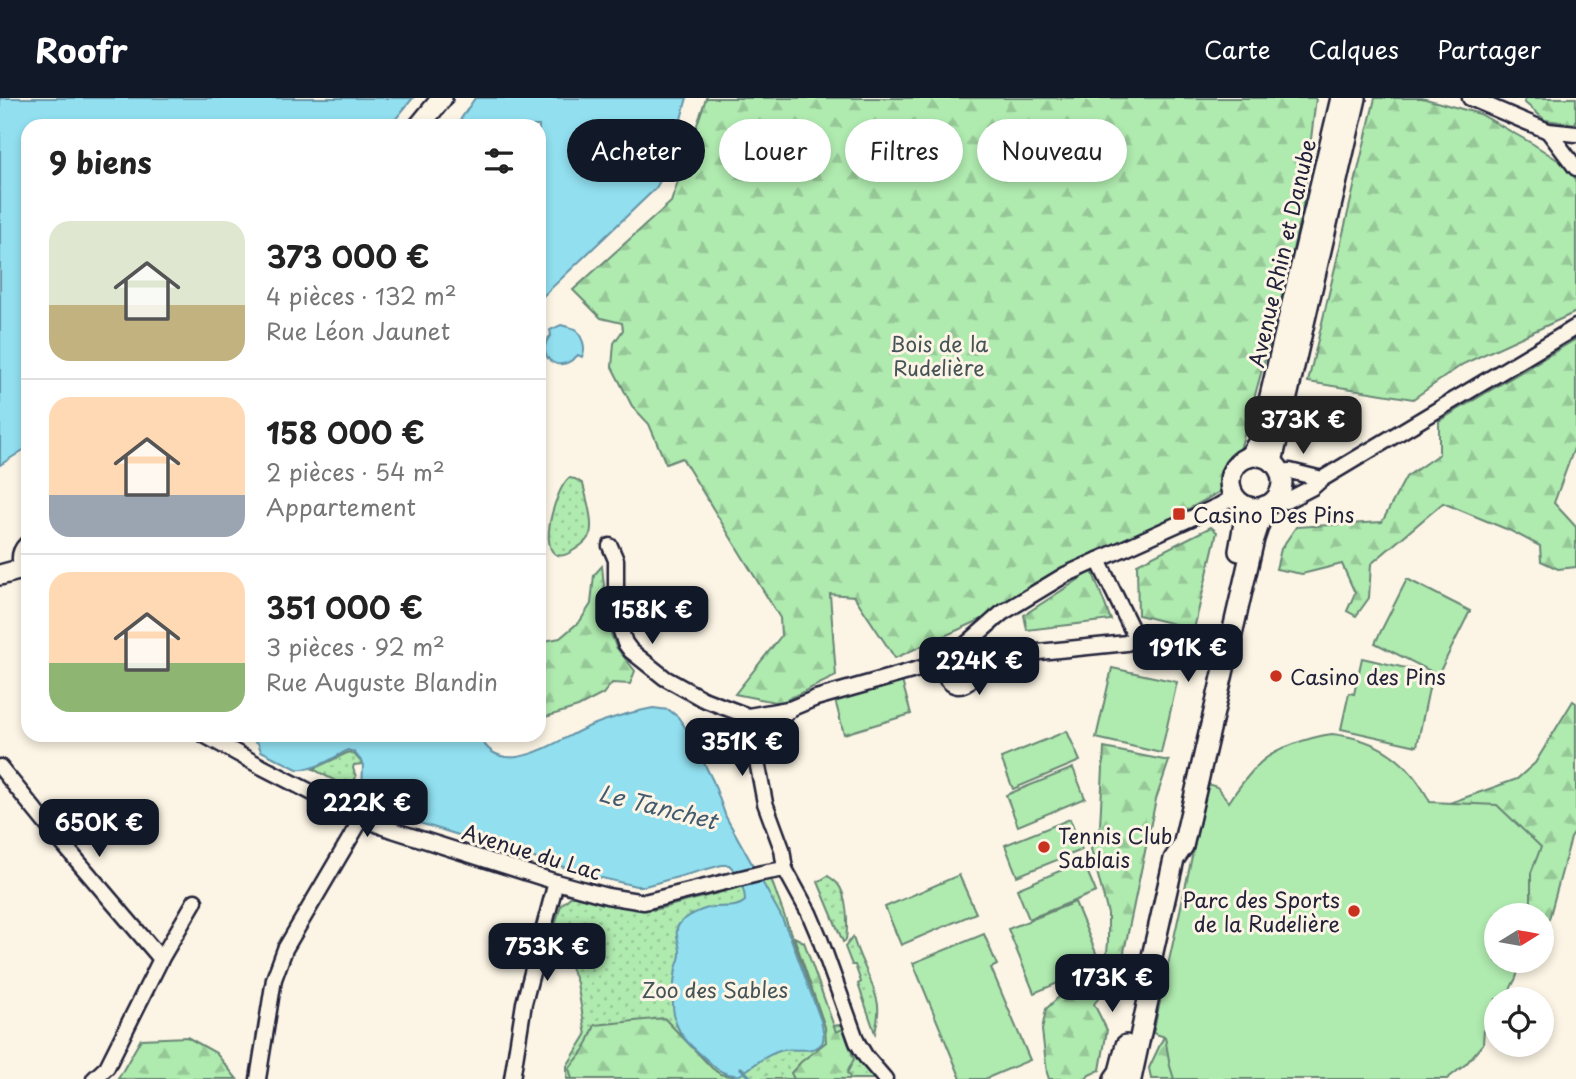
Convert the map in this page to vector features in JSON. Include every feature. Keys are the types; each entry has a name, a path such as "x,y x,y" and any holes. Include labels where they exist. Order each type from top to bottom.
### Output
{"street":[{"path":"425,119 442,98"},
{"name":"Avenue Rhin et Danube","path":"1248,457 1261,434 1341,98"},
{"name":"Avenue Rhin et Danube","path":"1276,467 1356,98"},
{"path":"1470,98 1548,131 1576,134"},
{"path":"1501,111 1511,98"},
{"path":"1548,131 1576,168"},
{"path":"610,546 616,560 618,622 625,643 631,651 665,678 683,688 703,699 748,716 792,708 816,698 942,663 1002,613 1065,576 1218,506 1239,501 1258,508 1286,501 1576,327"},
{"path":"1114,1079 1121,1064 1138,990 1148,974 1174,859 1172,845 1242,536 1244,523 1239,501 1230,485 1231,475 1237,464 1248,457 1257,456 1265,458 1276,467 1322,478"},
{"path":"1174,859 1183,846 1254,539 1270,503 1280,492 1282,484 1276,467"},
{"path":"972,662 990,657 1131,641 1134,638 1132,630 1098,560"},
{"path":"0,565 21,561"},
{"path":"0,575 21,563"},
{"path":"942,663 946,680 953,685 968,683 974,670 972,662 956,653"},
{"path":"792,708 774,724 761,746 757,761 765,803 782,849 785,869 820,939 857,1042 885,1079"},
{"path":"748,716 765,738"},
{"name":"Avenue du Lac","path":"216,742 262,768 383,827 607,896 644,902 785,869"},
{"path":"0,766 161,959"},
{"path":"258,1079 274,979 285,949 362,818"},
{"path":"512,1079 524,1003 556,882"},
{"path":"94,1079 107,1067 161,959 195,901"},
{"path":"1131,1079 1150,991 1148,974"}],"green space":[{"name":"Bois de la Rudelière","path":"706,98 1316,98 1303,205 1285,286 1230,486 1025,600 895,658 854,596 830,594 836,676 780,703 735,694 781,636 780,618 682,458 666,464 649,424 632,406 612,367 614,343 623,330 622,323 601,318 573,290 671,202 678,182 705,182 705,119 699,119"},
{"path":"1375,98 1422,98 1480,114 1573,170 1576,183 1576,312 1463,364 1413,399 1308,382"},
{"path":"1526,98 1576,98 1576,124 1545,120 1524,102"},
{"path":"1576,339 1576,443 1554,503 1576,527 1576,567 1558,569 1541,561 1540,546 1443,503 1371,564 1369,598 1356,616 1347,611 1355,593 1342,564 1302,574 1276,569 1281,549 1296,527 1382,522 1406,477 1439,454 1439,421"},
{"path":"569,478 583,484 591,527 583,544 569,553 559,555 551,548 549,527 555,503"},
{"path":"1211,527 1217,532 1194,629 1138,615 1137,564"},
{"path":"602,566 608,625 616,647 635,671 630,684 612,683 603,694 578,707 546,717 546,641 560,638 580,621 591,604 594,575"},
{"path":"1092,571 1111,620 1027,630 1024,615"},
{"path":"1407,579 1470,611 1438,675 1375,643"},
{"path":"1362,658 1432,674 1417,746 1341,729 1349,693 1354,694"},
{"path":"1112,668 1177,682 1161,753 1096,738"},
{"path":"902,681 911,714 844,734 835,700"},
{"path":"1573,701 1576,703 1576,831 1571,838 1553,903 1488,903 1430,810 1517,779 1535,763"},
{"path":"1067,731 1080,761 1013,789 1001,758"},
{"name":"Parc des Sports de la Rudelière","path":"1332,734 1378,747 1402,764 1430,802 1497,805 1541,847 1531,873 1531,903 1484,903 1484,973 1517,973 1516,978 1511,987 1484,987 1483,1044 1466,1064 1447,1079 1174,1079 1165,1037 1153,1033 1208,784 1217,787 1229,802 1260,763 1294,744"},
{"path":"1104,748 1169,761 1156,799 1120,971 1094,1004 1107,1030 1100,1070 1086,1079 1049,1079 1042,1030 1046,1009 1065,991 1094,987 1105,971 1108,914 1091,849 1100,826"},
{"path":"349,752 363,764 354,765 356,777 350,789 313,769"},
{"path":"1073,768 1085,798 1018,826 1006,795"},
{"name":"Tennis Club Sablais","path":"1070,819 1082,850 1017,876 1005,845"},
{"path":"1083,861 1096,892 1029,919 1017,889"},
{"path":"959,875 976,913 901,945 885,907"},
{"path":"828,876 841,888 845,902 847,934 843,942 818,882"},
{"name":"Zoo des Sables","path":"771,879 825,1027 846,1024 878,1079 567,1079 567,1066 586,1035 577,983 555,925 561,905 575,893 654,910"},
{"path":"1075,902 1101,965 1034,993 1008,929"},
{"path":"984,934 997,965 991,968 1030,1060 985,1079 961,1079 913,963"},
{"path":"794,937 804,942 836,1032 843,1029 854,1059 847,1073 851,1079 794,1079 791,1073 826,1042 825,1027"},
{"path":"853,937 876,996 878,1012 875,1033 858,984 861,982 845,947"},
{"path":"664,1018 712,1068 720,1074 742,1079 572,1079 569,1069 585,1049 595,1025"},
{"path":"1167,1030 1188,1079 1151,1079 1149,1068"},
{"path":"187,1037 216,1053 237,1079 118,1079 141,1039"}],"water":[{"path":"0,98 413,98 396,119 21,119 21,452 0,465"},
{"path":"475,98 687,98 681,119 567,119 567,182 660,182 546,293 546,119 461,119"},
{"path":"561,325 576,329 584,346 582,357 578,355 562,364 555,364 550,360 546,355 546,342 551,335 550,330"},
{"path":"653,708 669,710 678,717 689,733 713,781 726,817 790,936 821,1021 824,1038 819,1046 809,1050 778,1052 740,1075 730,1075 714,1066 683,1037 678,1028 673,992 680,954 678,926 692,915 706,909 734,906 745,901 740,882 729,865 645,886 593,876 416,822 375,806 362,794 363,763 354,752 348,750 317,766 297,769 261,751 256,742 484,742 489,749 501,756 515,757 531,754 598,723"}],"waterway":[{"name":"Le Tanchet","path":"741,1068 752,1079"}],"place":[{"name":"Casino Des Pins","path":"1179,514"},
{"name":"Casino des Pins","path":"1276,676"},
{"name":"Tennis Club Sablais","path":"1044,847"},
{"name":"Parc des Sports de la Rudelière","path":"1354,911"}]}
